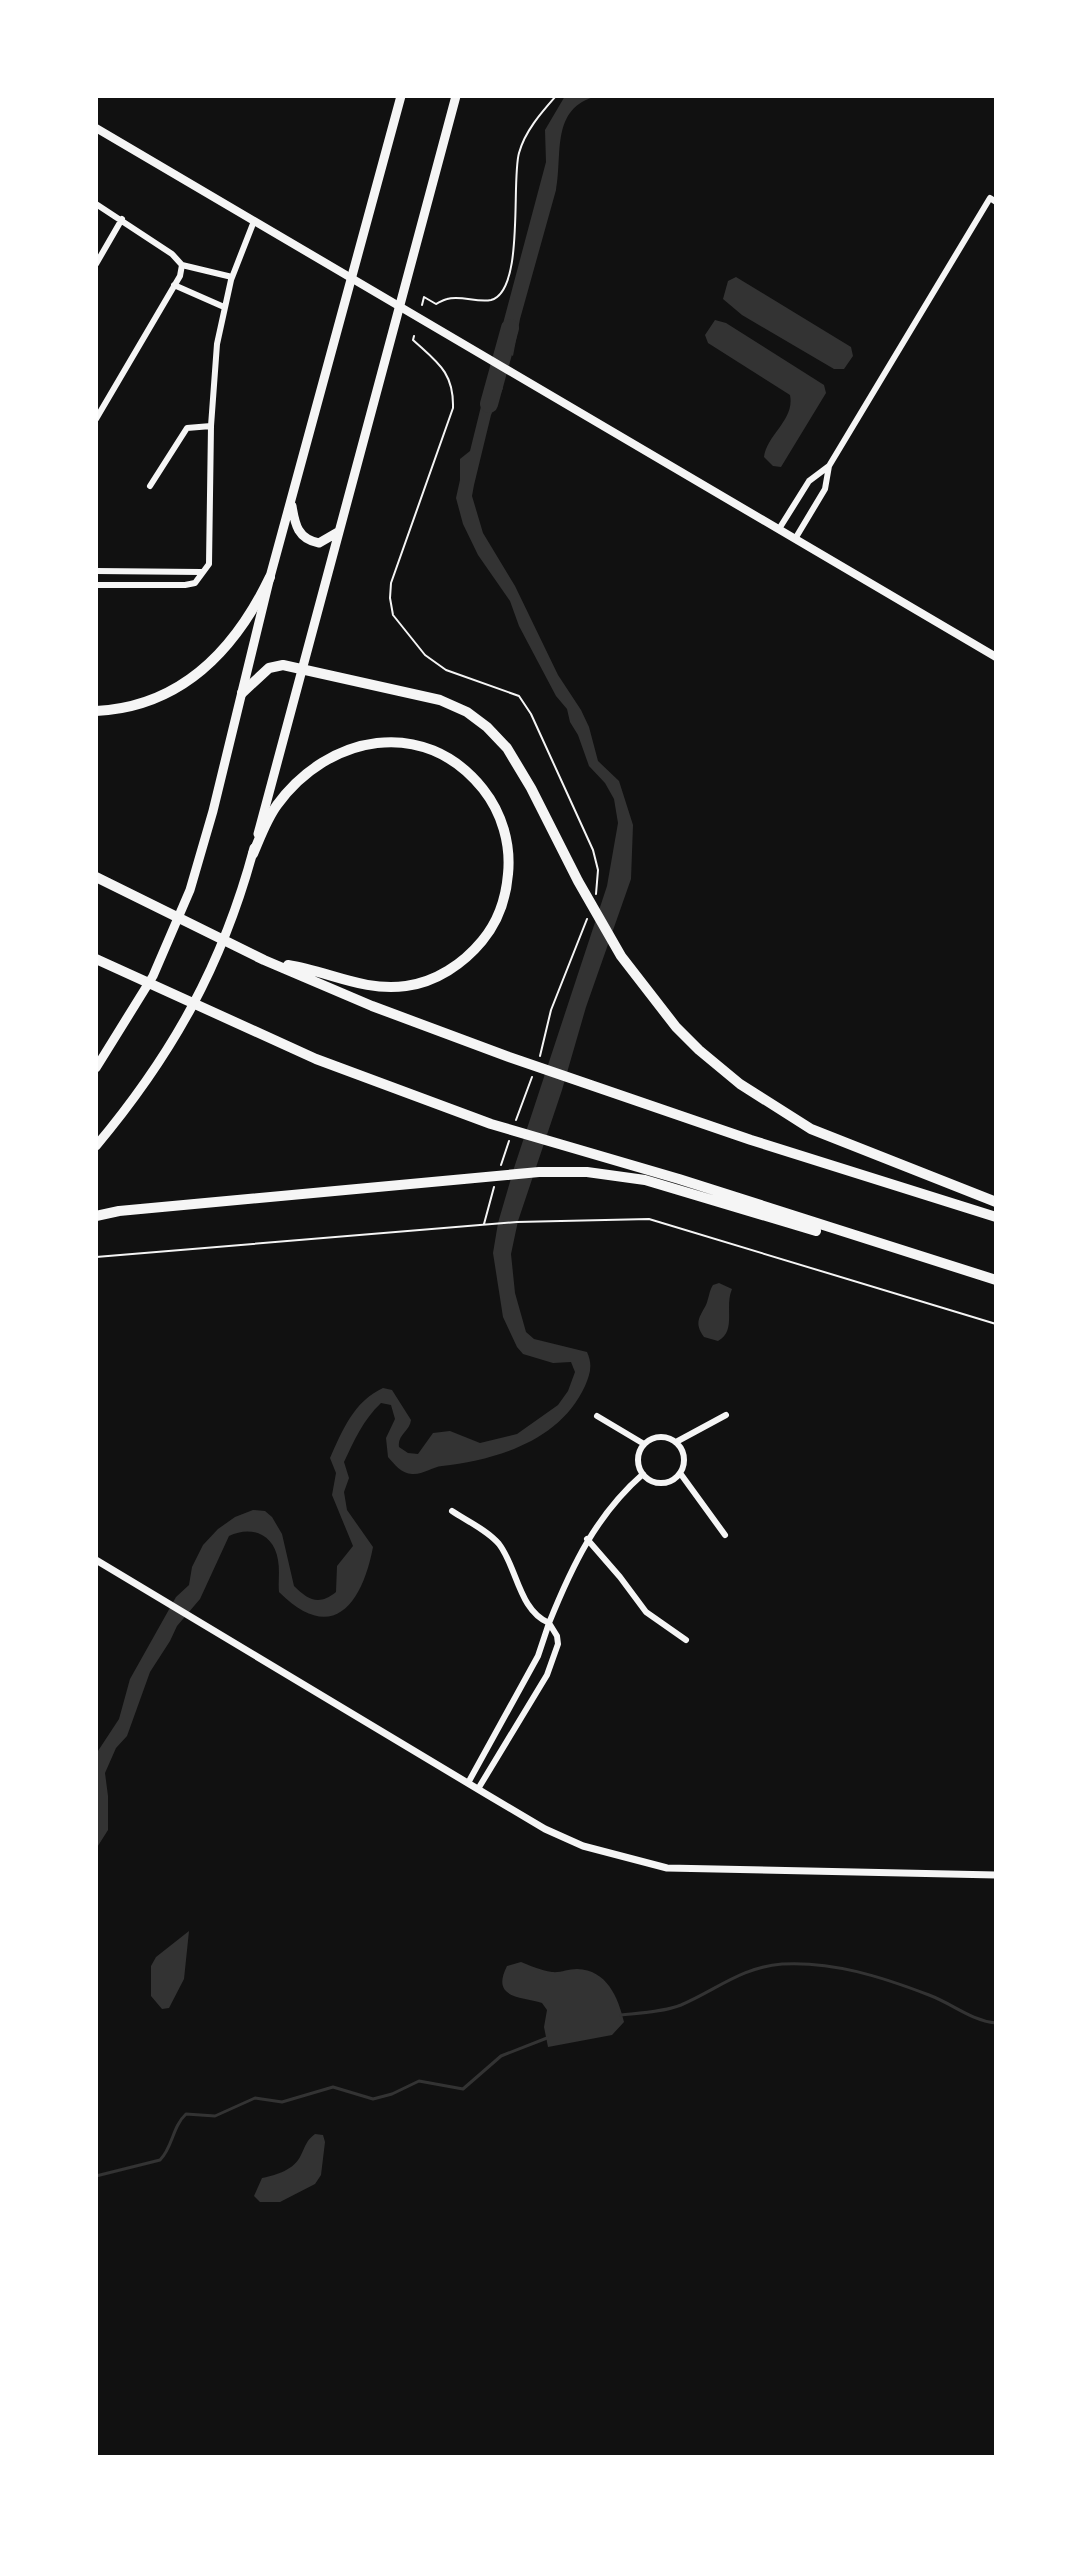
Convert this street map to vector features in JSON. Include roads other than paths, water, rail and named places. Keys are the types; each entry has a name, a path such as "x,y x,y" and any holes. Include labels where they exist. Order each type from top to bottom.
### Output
{"highway":[{"path":"96,711 144,702 198,674 243,627 270,577"},
{"path":"242,693 269,668 283,665 440,700 467,712 499,739 520,767 578,881 621,956 676,1027 699,1050 740,1084 811,1129 996,1202"},
{"path":"253,854 275,808 307,772 339,752 373,743 392,742 427,749 461,766 497,810 508,847 507,885 503,904 492,927 467,956 429,981 389,988 370,986 310,968 269,961"},
{"path":"96,877 269,961 372,1006 509,1057 751,1140 996,1217"},
{"path":"99,960 238,1025 354,1074 491,1124 594,1153 944,1266"},
{"path":"96,1216 134,1209 476,1177 587,1172 645,1180 877,1250 996,1280"}],"main road":[{"path":"96,1068 147,987 178,924 213,811 270,577 401,96"},
{"path":"96,1146 161,1061 195,1005 223,946 253,854 456,96"},
{"path":"96,128 996,657"},
{"path":"291,503 296,527 305,538 319,543 339,531"}],"street":[{"path":"795,539 825,489 829,466 990,198 996,202"},
{"path":"96,204 172,254 182,265 232,277"},
{"path":"96,264 122,219"},
{"path":"96,585 185,585 195,583 209,564 211,426 217,344 232,277 254,221"},
{"path":"96,419 180,276 182,265"},
{"path":"174,285 224,307"},
{"path":"150,486 187,428 211,426"},
{"path":"779,529 809,481 829,466"},
{"path":"96,571 198,574 204,571"},
{"path":"676,1442 726,1415"},
{"path":"597,1416 644,1444"},
{"path":"663,1437 676,1442 684,1460 680,1473 662,1483 648,1479 638,1459 644,1444 663,1437"},
{"path":"680,1473 725,1535"},
{"path":"468,1783 538,1656 571,1569 587,1539 621,1493 643,1474"},
{"path":"452,1511 498,1543 529,1605 540,1620 549,1623 557,1636 554,1658 478,1789"},
{"path":"587,1539 646,1612 686,1640"},
{"path":"96,1560 545,1829 574,1842 624,1859 667,1868 996,1875"}],"waterway":[{"path":"489,404 510,328"},
{"path":"621,2015 681,2005 730,1980 768,1966 801,1964 875,1976 929,1995 978,2019 996,2023"},
{"path":"96,2176 160,2160 186,2114 215,2116 255,2098 282,2102 333,2087 373,2099 419,2081 463,2089 501,2056 547,2038"}]}
